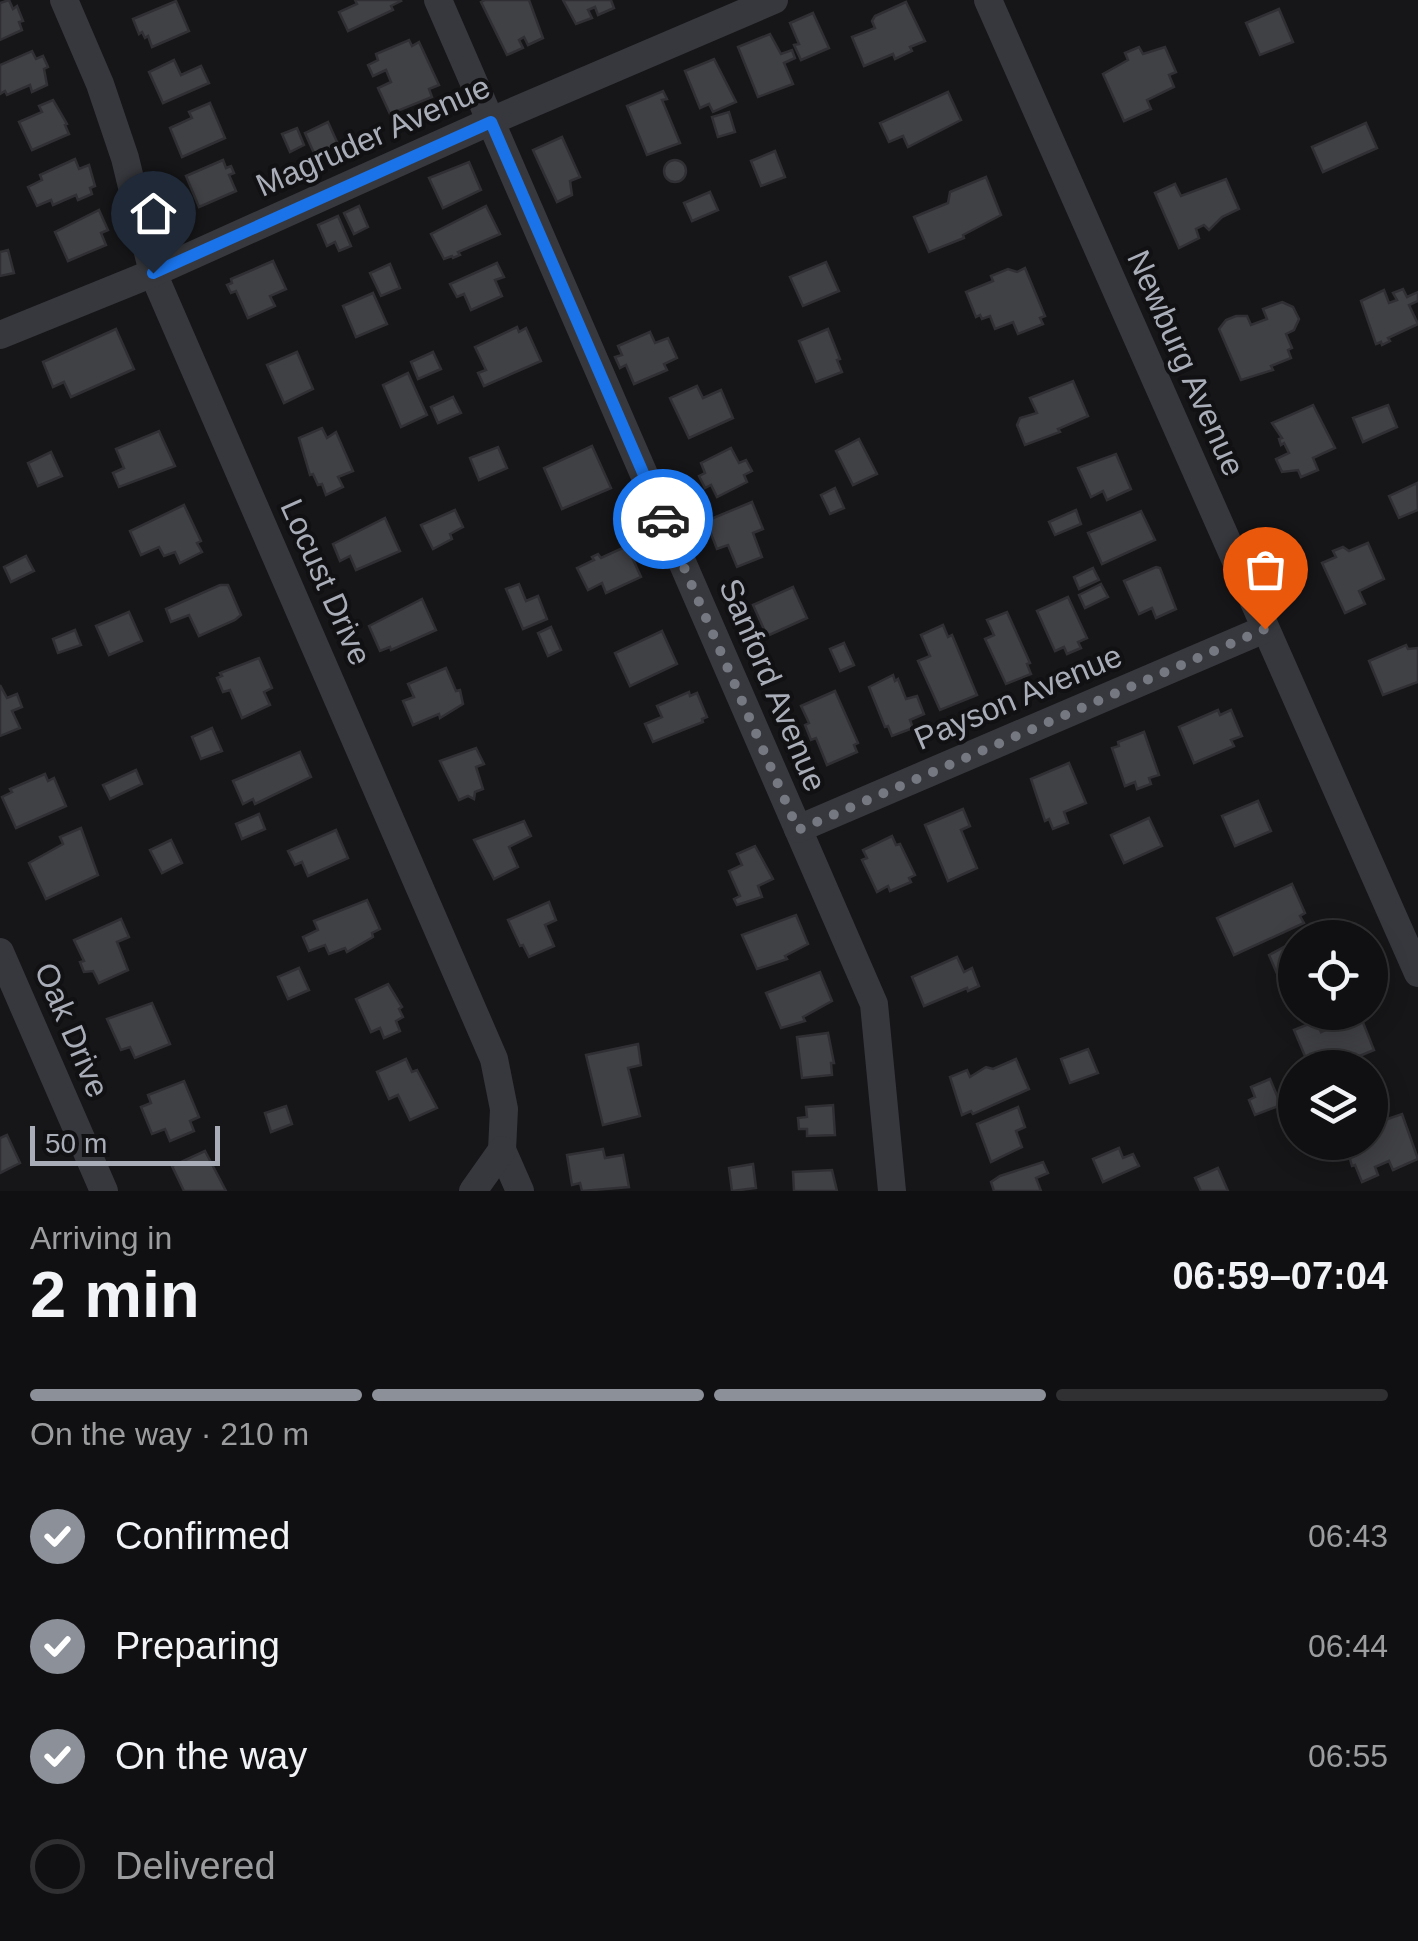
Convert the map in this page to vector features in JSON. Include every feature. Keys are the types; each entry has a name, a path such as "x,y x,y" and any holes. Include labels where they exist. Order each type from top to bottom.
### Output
{"street":[{"name":"Locust Drive","path":"64,0 100,84 125,158 153,273 494,1059 504,1109 502,1150 520,1191"},
{"name":"Sanford Avenue","path":"438,0 874,1004 892,1191"},
{"name":"Magruder Avenue","path":"0,335 153,273 774,0"},
{"name":"Newburg Avenue","path":"988,0 1418,973"},
{"name":"Payson Avenue","path":"798,830 1265,629"},
{"name":"Oak Drive","path":"0,952 104,1191"},
{"path":"473,1191 502,1150"}],"building":[{"path":"9,0 13,9 17,6 22,30 0,40 0,3"},
{"path":"355,0 401,1 391,6 393,10 348,31 339,12 357,4"},
{"path":"529,0 543,38 528,45 524,37 519,40 523,48 507,55 481,2"},
{"path":"563,0 611,0 614,8 598,15 595,7 588,10 592,18 576,24"},
{"path":"176,1 189,31 152,47 148,36 139,34 133,19"},
{"path":"906,2 925,41 895,59 893,54 864,66 852,37 875,28 875,16"},
{"path":"1279,9 1293,42 1260,55 1246,23"},
{"path":"813,13 829,48 801,60 790,23"},
{"path":"770,34 781,54 792,50 795,58 784,63 793,84 758,97 738,47"},
{"path":"409,40 412,46 419,42 439,85 429,89 432,97 390,114 378,88 391,82 386,70 373,76 368,65 378,60 376,54"},
{"path":"1139,47 1143,54 1165,47 1176,72 1169,75 1174,87 1147,100 1151,109 1124,121 1103,74 1128,60 1125,53"},
{"path":"32,51 36,59 43,56 48,67 44,69 47,85 32,92 30,85 0,94 0,65"},
{"path":"714,59 736,102 713,112 709,104 700,108 685,71"},
{"path":"174,60 181,75 201,66 209,83 163,103 149,72"},
{"path":"663,91 667,99 662,100 680,143 647,155 627,106"},
{"path":"948,92 961,120 908,147 903,136 889,142 880,123"},
{"path":"53,100 69,134 32,150 19,122 42,112 39,106"},
{"path":"210,103 225,138 182,157 170,128 192,118 189,112"},
{"path":"729,112 735,132 718,137 712,117"},
{"path":"328,122 341,151 318,162 305,133"},
{"path":"1366,123 1377,148 1323,172 1312,147"},
{"path":"297,128 304,145 290,152 282,134"},
{"path":"562,137 580,177 570,181 572,195 557,202 533,150"},
{"path":"775,151 785,177 761,186 751,161"},
{"path":"75,159 79,169 89,165 95,186 90,188 92,194 37,206 28,187 42,180 40,175"},
{"path":"223,160 234,173 229,175 236,191 199,207 186,176"},
{"path":"675,160 683,163 683,179 675,182 667,179 664,171 667,163"},
{"path":"469,162 481,190 443,208 429,178"},
{"path":"986,177 1001,215 963,235 964,238 929,252 914,217 948,203 950,192"},
{"path":"1226,179 1239,209 1222,217 1209,230 1204,225 1196,229 1199,238 1179,248 1155,193 1175,184 1181,196"},
{"path":"710,192 718,210 692,221 684,203"},
{"path":"359,206 368,227 354,234 344,213"},
{"path":"486,206 500,234 444,259 431,234"},
{"path":"99,210 108,230 101,233 106,245 68,261 55,232"},
{"path":"338,216 351,246 339,251 335,242 327,246 318,225"},
{"path":"8,250 14,273 0,276 0,252"},
{"path":"273,261 286,289 270,296 275,306 248,318 236,291 231,293 227,285 232,283 231,279"},
{"path":"826,262 839,291 803,306 790,277"},
{"path":"497,263 504,277 495,280 502,296 471,310 464,294 457,297 450,284"},
{"path":"390,264 400,288 381,296 370,273"},
{"path":"1025,268 1045,316 1040,318 1043,324 1018,334 1013,322 995,329 990,316 976,317 966,292 993,281 991,276 1008,269 1017,272"},
{"path":"1403,289 1407,297 1418,292 1418,301 1409,305 1418,324 1388,338 1390,341 1382,345 1376,344 1361,301 1384,290 1389,303 1397,300 1393,293"},
{"path":"373,293 387,324 356,337 343,306"},
{"path":"1282,302 1293,307 1299,319 1294,330 1286,334 1292,348 1288,350 1291,358 1271,366 1273,370 1241,380 1219,329 1236,316 1247,316 1251,325 1267,319 1263,309"},
{"path":"517,327 519,332 526,328 541,361 484,386 478,373 486,370 475,347"},
{"path":"116,329 134,369 71,397 64,382 53,387 43,362"},
{"path":"828,329 842,372 816,382 799,341"},
{"path":"650,332 655,343 668,338 677,358 664,364 667,370 634,384 626,365 620,368 615,357 622,355 618,346"},
{"path":"297,352 313,389 284,403 267,365"},
{"path":"433,352 441,369 418,379 411,362"},
{"path":"408,373 427,415 401,427 383,385"},
{"path":"1073,381 1088,416 1025,445 1017,425 1020,418 1037,413 1030,398"},
{"path":"697,386 703,398 721,390 733,418 689,438 670,398"},
{"path":"453,397 461,413 438,423 431,407"},
{"path":"1313,405 1335,448 1313,458 1318,470 1301,477 1298,470 1282,472 1276,459 1289,453 1284,443 1281,445 1282,438 1272,423"},
{"path":"1388,405 1397,427 1363,442 1353,418"},
{"path":"322,428 327,438 336,432 353,471 338,477 343,487 326,495 322,484 318,485 310,475 299,438"},
{"path":"159,431 175,466 119,487 113,473 124,468 116,449"},
{"path":"859,439 877,474 853,485 836,451"},
{"path":"592,446 611,488 562,509 544,468"},
{"path":"498,447 507,468 479,480 470,458"},
{"path":"731,448 739,463 746,460 752,471 744,475 747,482 717,497 711,485 705,488 699,476 705,473 701,463"},
{"path":"51,452 62,476 38,486 28,463"},
{"path":"1116,454 1131,489 1107,500 1103,491 1091,497 1078,468"},
{"path":"1417,483 1418,510 1399,518 1389,496"},
{"path":"835,488 844,508 830,514 821,495"},
{"path":"752,502 763,529 753,533 762,557 737,567 728,545 717,549 706,521"},
{"path":"184,505 201,541 197,543 202,552 180,563 175,552 164,556 159,547 141,555 130,531"},
{"path":"455,510 463,527 450,534 452,539 433,549 421,525"},
{"path":"1076,510 1081,524 1055,535 1049,522"},
{"path":"1141,511 1155,540 1102,564 1088,533"},
{"path":"385,518 400,551 356,570 350,556 340,561 333,544"},
{"path":"1368,543 1384,579 1359,591 1365,604 1345,613 1322,563 1336,557 1333,551 1343,547 1349,551"},
{"path":"627,546 641,577 606,593 602,583 588,590 577,568 598,554 601,558"},
{"path":"26,556 34,571 11,582 4,567"},
{"path":"1093,568 1099,580 1079,589 1074,577"},
{"path":"1160,568 1176,609 1156,618 1152,608 1139,614 1124,581"},
{"path":"519,584 526,601 538,596 547,619 523,629 506,589"},
{"path":"1101,584 1108,597 1085,608 1079,595"},
{"path":"228,585 241,615 235,620 199,636 189,615 171,622 166,609"},
{"path":"793,587 807,618 767,636 753,605"},
{"path":"1068,597 1087,638 1078,642 1081,648 1067,654 1064,647 1055,651 1037,611"},
{"path":"422,599 436,630 380,651 369,626"},
{"path":"129,612 142,641 109,655 96,626"},
{"path":"1007,612 1030,663 1027,664 1031,674 1006,684 985,639 994,635 987,620"},
{"path":"943,625 948,637 952,635 977,695 940,710 918,661 930,656 921,635"},
{"path":"551,627 561,650 548,656 538,633"},
{"path":"75,630 81,645 58,653 53,639"},
{"path":"662,631 677,664 630,686 615,653"},
{"path":"844,643 854,665 840,671 830,649"},
{"path":"1406,645 1408,649 1418,648 1418,682 1383,695 1369,661"},
{"path":"259,658 272,688 264,692 270,705 242,718 230,690 223,692 217,678 222,676 220,673"},
{"path":"446,668 456,691 460,690 463,704 440,718 439,714 413,725 403,701 414,697 408,684"},
{"path":"893,675 906,699 917,696 924,714 910,720 913,728 892,736 869,687"},
{"path":"0,685 7,698 17,694 22,707 12,711 20,728 0,736"},
{"path":"835,691 858,743 854,745 857,752 827,765 816,738 811,740 801,706"},
{"path":"689,692 690,696 697,693 707,717 653,742 645,724 662,717 657,706"},
{"path":"1218,710 1220,715 1231,710 1242,736 1231,740 1234,746 1194,763 1179,727"},
{"path":"212,728 222,751 201,759 192,737"},
{"path":"1144,732 1159,775 1149,778 1151,784 1137,789 1135,782 1125,786 1112,748"},
{"path":"476,748 484,764 476,767 483,789 475,792 474,799 468,796 459,800 440,761"},
{"path":"300,752 311,777 255,804 253,799 243,804 233,781"},
{"path":"1069,763 1086,803 1064,812 1068,823 1053,829 1049,819 1045,821 1031,779"},
{"path":"136,770 142,784 110,799 103,785"},
{"path":"45,774 48,781 54,778 66,806 16,828 2,797 12,792 10,789"},
{"path":"1258,801 1271,831 1235,846 1222,816"},
{"path":"963,809 970,826 961,830 977,868 948,881 925,825"},
{"path":"259,814 265,829 242,839 236,824"},
{"path":"1149,818 1162,846 1124,863 1111,835"},
{"path":"524,821 531,836 509,847 518,867 494,879 474,840"},
{"path":"81,828 98,875 46,899 29,863 63,844 60,837"},
{"path":"336,830 348,858 308,876 302,862 295,865 288,851"},
{"path":"892,836 915,875 909,878 911,882 877,892 862,860 867,858 863,850"},
{"path":"171,840 182,863 162,873 150,850"},
{"path":"755,846 773,879 758,886 762,897 737,905 734,899 740,896 729,871 742,865 737,854"},
{"path":"1292,884 1305,913 1300,916 1302,920 1278,920 1278,935 1234,955 1217,918"},
{"path":"367,900 380,929 372,933 373,937 347,952 345,948 329,954 325,945 309,951 303,937 318,930 314,921"},
{"path":"549,902 556,920 545,925 554,946 529,957 508,920"},
{"path":"796,915 808,944 785,956 787,959 757,969 742,935"},
{"path":"121,919 129,937 117,942 128,970 99,983 93,971 84,972 80,962 84,961 74,940"},
{"path":"1278,950 1278,976 1269,955"},
{"path":"957,957 964,972 972,968 979,986 924,1006 912,977"},
{"path":"299,968 309,990 288,999 278,977"},
{"path":"820,972 832,1001 803,1017 805,1021 781,1028 766,993"},
{"path":"388,984 402,1007 399,1009 403,1017 396,1021 400,1031 384,1038 380,1028 371,1032 356,999"},
{"path":"152,1003 170,1044 135,1058 130,1047 121,1050 107,1019"},
{"path":"1294,1030 1366,1030 1374,1050 1302,1050"},
{"path":"828,1033 834,1063 832,1075 802,1078 797,1037"},
{"path":"638,1044 641,1065 628,1068 640,1116 603,1125 586,1055"},
{"path":"1088,1049 1098,1073 1070,1083 1061,1059"},
{"path":"406,1059 412,1072 417,1070 437,1108 410,1120 398,1095 389,1099 377,1072"},
{"path":"1016,1059 1029,1089 973,1114 971,1111 962,1115 950,1077 967,1070 970,1077 986,1067 993,1069"},
{"path":"1270,1079 1278,1106 1255,1115 1249,1100 1255,1097 1251,1087"},
{"path":"184,1081 199,1117 190,1121 194,1131 170,1141 165,1129 152,1134 141,1107 151,1103 148,1095"},
{"path":"833,1105 835,1135 807,1136 807,1129 799,1129 798,1118 807,1117 806,1107"},
{"path":"286,1106 292,1124 271,1132 265,1113"},
{"path":"1018,1107 1025,1127 1016,1131 1022,1147 991,1162 977,1124"},
{"path":"1402,1114 1418,1159 1393,1170 1389,1161 1375,1167 1378,1175 1362,1182 1350,1160 1388,1160 1388,1119"},
{"path":"7,1135 20,1163 0,1173 0,1138"},
{"path":"1119,1148 1123,1158 1133,1154 1139,1166 1103,1182 1093,1159"},
{"path":"603,1149 605,1158 623,1155 629,1187 582,1191 580,1183 572,1185 567,1155"},
{"path":"205,1151 226,1191 184,1191 172,1166"},
{"path":"1043,1162 1048,1173 1036,1178 1041,1191 994,1191 991,1182 1000,1176"},
{"path":"753,1164 756,1188 732,1191 729,1168"},
{"path":"1218,1168 1228,1191 1201,1191 1195,1178"},
{"path":"832,1170 837,1191 794,1191 793,1172"}],"way so far":[{"path":"663,519 798,830 1265,629"}],"route":[{"path":"153,273 491,122 663,519"}]}
